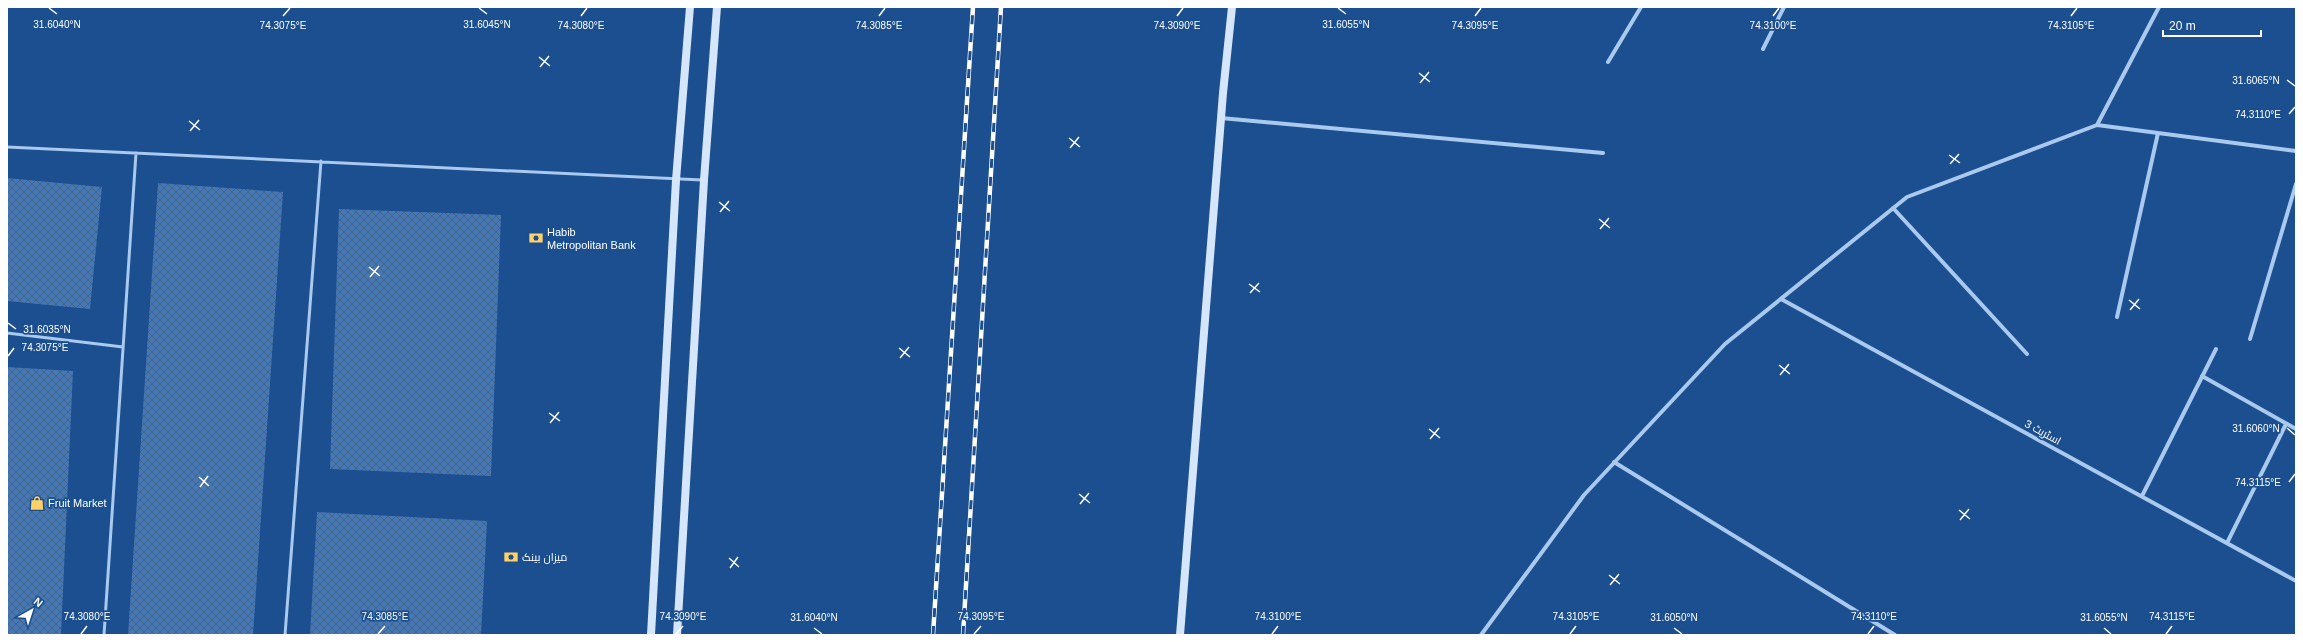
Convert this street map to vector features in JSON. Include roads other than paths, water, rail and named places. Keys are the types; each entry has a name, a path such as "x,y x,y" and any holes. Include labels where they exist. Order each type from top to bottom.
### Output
{"main road":[{"path":"651,635 676,180 690,7"},
{"path":"678,635 704,180 717,7"},
{"path":"1180,635 1221,118 1232,7"}],"street":[{"path":"1608,62 1641,7"},
{"path":"1763,49 1784,7"},
{"path":"2097,124 2159,7"},
{"path":"1221,118 1603,153"},
{"path":"1481,635 1584,495 1725,344 1907,198 2097,124 2296,151"},
{"path":"2117,317 2158,133"},
{"path":"2250,339 2296,184"},
{"path":"1893,208 2027,354"},
{"name":"اسٹریٹ 3","path":"1781,299 2296,581"},
{"path":"2142,496 2216,349"},
{"path":"2202,376 2296,429"},
{"path":"2227,543 2286,424"},
{"path":"1614,462 1895,635"}],"lane":[{"path":"7,147 321,161 676,180 704,180"},
{"path":"104,635 136,153"},
{"path":"285,635 321,161"},
{"path":"7,333 123,347"}],"railway":[{"path":"933,635 973,7"},
{"path":"963,635 1001,7"}],"place":[{"name":"Habib Metropolitan Bank","path":"536,238"},
{"name":"Fruit Market","path":"37,503"},
{"name":"میزان بینک","path":"511,557"}]}
